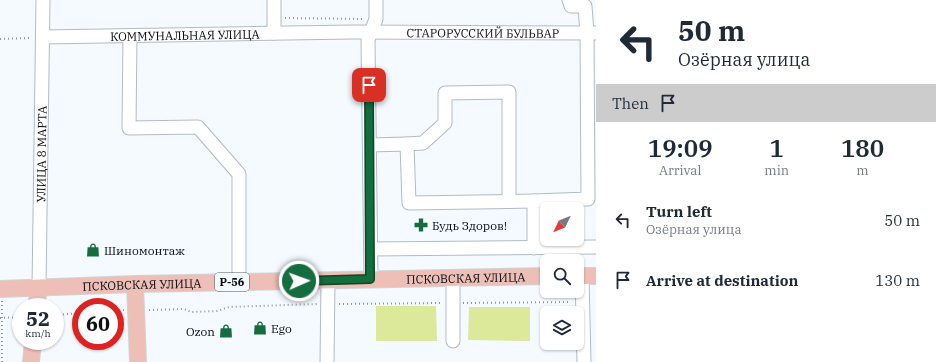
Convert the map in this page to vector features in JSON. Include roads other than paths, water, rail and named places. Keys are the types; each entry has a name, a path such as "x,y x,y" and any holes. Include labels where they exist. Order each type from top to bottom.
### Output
{"main road":[{"name":"ПСКОВСКАЯ УЛИЦА","path":"1,289 135,284 540,276"},
{"path":"135,284 138,362"},
{"name":"УЛИЦА 8 МАРТА","path":"37,298 39,288"},
{"path":"31,362 32,350"}],"street":[{"name":"УЛИЦА 8 МАРТА","path":"39,288 43,0"},
{"path":"274,0 274,33"},
{"path":"370,279 368,40 376,19 376,0"},
{"path":"407,144 409,203 588,199 592,132 591,33 585,6 572,6 569,0"},
{"name":"КОММУНАЛЬНАЯ УЛИЦА","path":"43,37 370,32"},
{"name":"СТАРОРУССКИЙ БУЛЬВАР","path":"370,32 591,33"},
{"path":"130,36 130,128 198,127 239,174 240,282"},
{"path":"370,145 423,144 445,123 445,94 509,92 509,201"},
{"path":"534,201 534,248"},
{"path":"370,249 596,247"},
{"path":"584,362 582,302 585,276"},
{"path":"453,278 453,341"},
{"path":"328,280 328,362"}],"place":[{"name":"Будь Здоров!","path":"421,225"},
{"name":"Шиномонтаж","path":"93,250"},
{"name":"Ego","path":"260,328"},
{"name":"Ozon","path":"226,331"}]}
